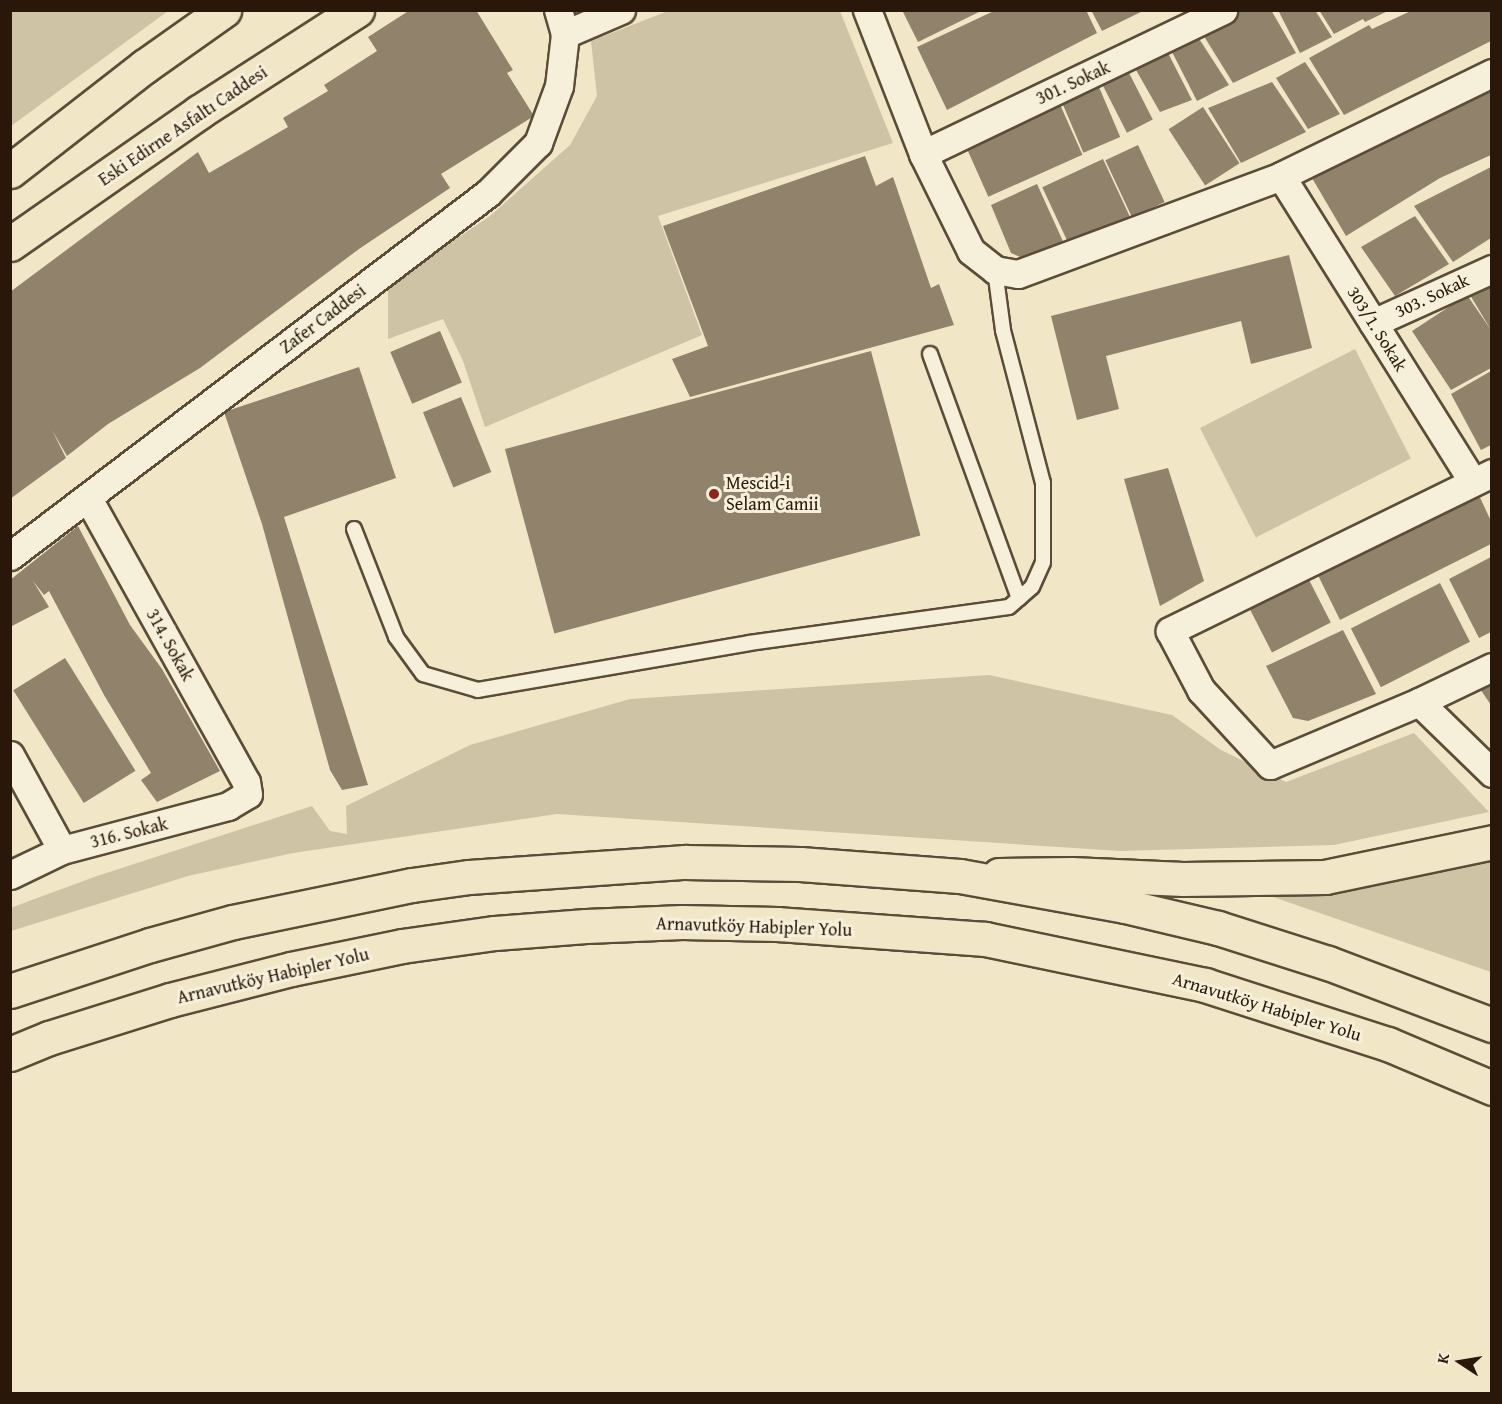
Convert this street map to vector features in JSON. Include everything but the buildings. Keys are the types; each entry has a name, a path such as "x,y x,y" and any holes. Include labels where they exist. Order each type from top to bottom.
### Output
{"main road":[{"path":"10,171 145,66 224,10"},
{"name":"Eski Edirne Asfaltı Caddesi","path":"10,244 199,112 357,10"},
{"path":"10,991 150,945 233,922 412,885 469,878 685,862 800,864 960,876 1071,874 1183,879 1325,877 1491,842"},
{"path":"960,876 1125,906 1218,928 1328,963 1491,1025"},
{"name":"Arnavutköy Habipler Yolu","path":"10,1054 49,1038 170,1000 291,969 402,946 495,933 586,926 682,922 777,924 985,939 1205,985 1388,1044 1491,1088"}],"street":[{"name":"Zafer Caddesi","path":"10,556 488,193 538,143 559,86 562,22 621,10"},
{"path":"867,10 923,154 971,252 995,270 1018,274 1281,176 1491,73"},
{"name":"301. Sokak","path":"923,154 1223,10"},
{"name":"303/1. Sokak","path":"1281,176 1373,323 1482,477"},
{"name":"303. Sokak","path":"1373,323 1491,269"},
{"path":"1482,477 1170,631 1201,690 1270,765 1419,702 1491,667"},
{"name":"314. Sokak","path":"88,498 246,782 248,794"},
{"path":"1419,702 1491,773"},
{"path":"10,755 62,850"},
{"name":"316. Sokak","path":"10,875 62,850 228,806 248,794"}],"lane":[{"path":"354,529 396,637 423,674 478,690 749,644 1009,607 1032,587 1043,562 1043,483 1003,330 995,270"},
{"path":"930,354 1019,598"}],"shaded area":[{"path":"11,10 168,10 168,11 11,126"},
{"path":"668,11 840,11 893,143 658,216 702,335 485,427 463,361 443,319 388,339 388,285 490,216 570,145 597,96 591,41"},
{"path":"1355,349 1411,459 1256,538 1200,428"},
{"path":"989,675 1172,715 1221,750 1286,782 1414,733 1489,812 1334,845 1120,851 557,814 293,853 188,876 11,931 11,908 13,907 94,877 312,806 330,831 347,834 346,806 470,745 630,699"},
{"path":"1491,857 1491,972 1273,897"}],"place":[{"name":"Mescid-i Selam Camii","path":"714,494"}]}
